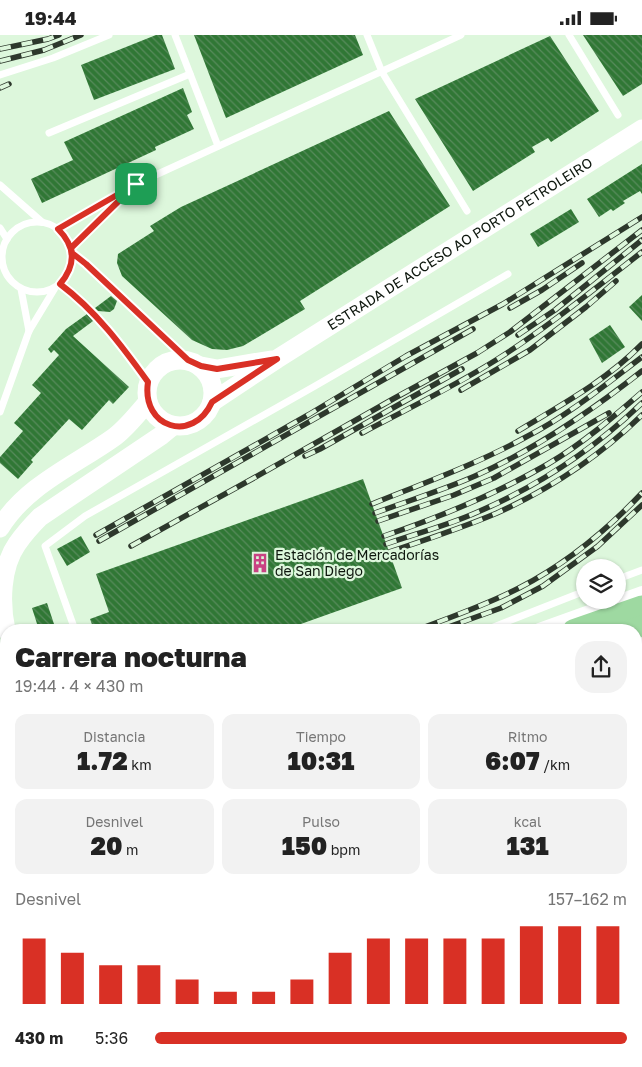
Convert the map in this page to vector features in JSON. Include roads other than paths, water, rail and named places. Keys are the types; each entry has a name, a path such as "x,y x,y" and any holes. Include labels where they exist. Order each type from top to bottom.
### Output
{"main road":[{"name":"ESTRADA DE ACCESO AO PORTO PETROLEIRO","path":"5,624 1,604 3,583 8,564 16,545 40,517 174,426 193,424 202,419 212,402 277,359 642,129"},
{"name":"ESTRADA DE ACCESO AO PORTO PETROLEIRO","path":"148,382 160,366 168,361 178,359 217,369 277,359"},
{"path":"195,363 208,373 214,392 212,402"},
{"path":"148,382 148,402 158,417 174,426"},
{"path":"0,528 7,516 22,500 116,437 148,402"},
{"path":"590,624 642,606"}],"street":[{"path":"557,624 642,593"}],"lane":[{"path":"0,75 53,58 110,35"},
{"path":"175,35 218,146"},
{"path":"367,35 382,72 466,211"},
{"path":"58,229 136,184 461,35"},
{"path":"569,35 618,115"},
{"path":"49,133 190,73"},
{"path":"0,412 28,331 67,275 71,265 72,251 136,184"},
{"path":"0,185 42,222 58,229 65,235 72,251 195,363"},
{"path":"42,222 26,223 17,227 7,239 1,252 2,272 10,282 21,289 34,293 45,292 58,286"},
{"path":"0,228 7,239"},
{"path":"74,624 45,546 85,516 298,396 508,274"},
{"path":"58,286 93,313 111,332 148,382"},
{"path":"21,289 28,331"},
{"path":"626,576 642,570"},
{"path":"501,624 576,595"}],"railway":[{"path":"0,49 59,35"},
{"path":"0,61 44,50 81,35"},
{"path":"0,88 9,84"},
{"path":"96,535 308,415 406,356 503,304 642,217"},
{"path":"131,546 477,353 510,332 642,230"},
{"path":"518,335 555,310 642,240"},
{"path":"362,433 447,389 515,348 552,322 642,252"},
{"path":"510,308 542,290 582,263"},
{"path":"461,390 530,350 586,307 616,281"},
{"path":"99,541 473,329"},
{"path":"518,431 567,402 599,380 642,344"},
{"path":"372,504 469,465 541,429 571,410 642,357"},
{"path":"305,456 462,369"},
{"path":"375,513 463,481 520,454 562,429 642,371"},
{"path":"384,536 468,504 548,464 585,439 642,392"},
{"path":"386,544 441,526 496,504 541,480 604,436 642,403"},
{"path":"378,521 454,495 494,478 609,413"},
{"path":"389,552 443,534 517,504 574,470 610,444 642,415"},
{"path":"433,624 494,600 536,579 585,546 642,493"},
{"path":"457,624 501,608 543,586 598,546 642,505"}],"place":[{"name":"Estación de Mercadorías de San Diego","path":"260,563"}]}
